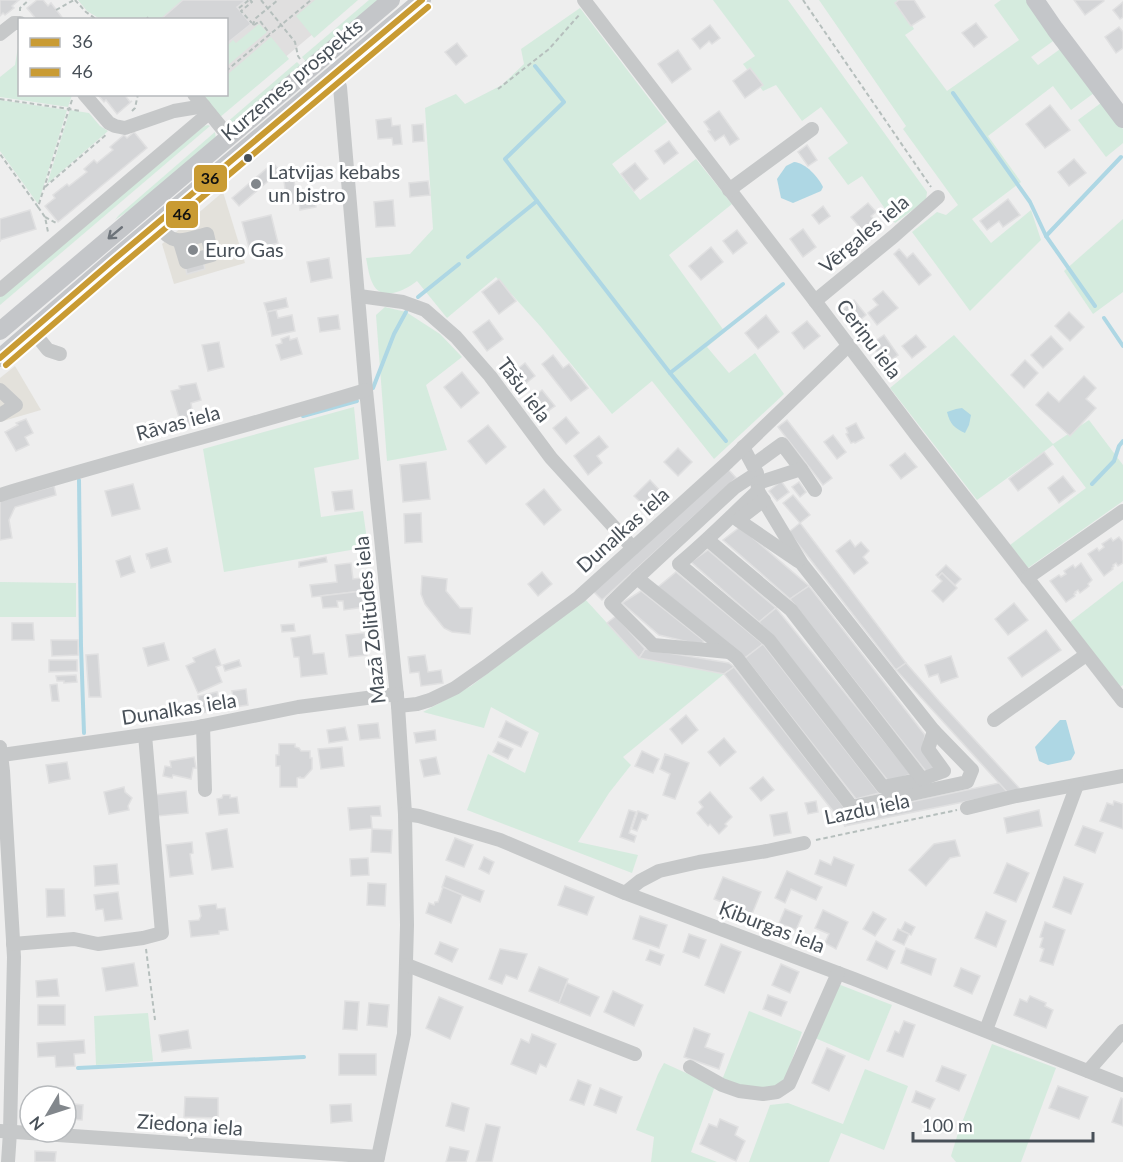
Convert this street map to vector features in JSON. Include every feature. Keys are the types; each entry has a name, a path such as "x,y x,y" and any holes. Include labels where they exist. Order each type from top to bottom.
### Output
{"main road":[{"name":"Kurzemes prospekts","path":"0,331 391,0"},
{"name":"Kurzemes prospekts","path":"0,358 422,0"},
{"path":"1035,0 1123,119"},
{"path":"141,237 138,230 141,223 172,192 176,182"}],"street":[{"name":"Ceriņu iela","path":"586,2 1123,702"},
{"path":"0,34 18,22"},
{"name":"Mazā Zolitūdes iela","path":"332,75 340,87 366,390 397,700 405,814 407,965 404,1034 377,1159"},
{"path":"86,96 109,123 125,128 174,111 206,110"},
{"path":"196,96 229,137"},
{"path":"0,290 206,110"},
{"path":"729,190 812,129"},
{"name":"Vērgales iela","path":"815,301 938,197"},
{"path":"156,224 164,235 180,242"},
{"name":"Tāšu iela","path":"359,296 403,302 425,310 456,337 490,376 551,458 633,548"},
{"path":"32,330 48,350 60,354"},
{"name":"Dunalkas iela","path":"1,751 145,735 298,707 397,700 417,704 443,695 463,683 579,597 743,447 849,345"},
{"name":"Rāvas iela","path":"0,495 366,390"},
{"path":"0,415 16,405 3,397"},
{"path":"802,564 738,520 782,444 815,490"},
{"path":"637,578 737,658 852,807 967,782 972,770 934,731 802,564 758,482 743,447"},
{"path":"729,652 653,645 610,603 734,488 801,469"},
{"path":"758,482 708,540 679,564 769,640 883,787 922,779 944,771 928,749 934,731"},
{"path":"1027,578 1123,512"},
{"path":"708,540 791,610 922,779"},
{"path":"994,720 1086,656"},
{"path":"203,726 205,790"},
{"path":"13,944 74,939 98,944 162,933 145,735"},
{"path":"1,751 14,957 5,1131 8,1162"},
{"path":"968,808 1016,796 1123,776"},
{"path":"986,1030 1077,785"},
{"name":"Ķiburgas iela","path":"405,814 500,840 625,893 986,1030 1123,1085"},
{"name":"Lazdu iela","path":"625,893 640,881 660,871 804,843"},
{"path":"407,965 635,1054"},
{"path":"690,1067 722,1085 739,1091 764,1094 777,1092 789,1084 838,973"},
{"path":"1088,1071 1123,1031"},
{"name":"Ziedoņa iela","path":"5,1131 377,1159"}],"path":[{"path":"20,18 20,8 29,0"},
{"path":"56,10 75,0 94,18"},
{"path":"239,8 250,0"},
{"path":"250,0 252,2 242,11 254,25"},
{"path":"261,0 295,42 298,56"},
{"path":"254,25 256,18 278,0"},
{"path":"228,69 311,0"},
{"path":"803,0 938,197"},
{"path":"498,89 549,49 586,2"},
{"path":"254,25 260,21 271,34"},
{"path":"128,115 135,108 138,96"},
{"path":"0,99 69,109 38,207"},
{"path":"45,187 115,126"},
{"path":"0,154 45,217 52,246"},
{"name":"Lazdu iela","path":"804,843 968,808"},
{"path":"143,938 154,1020"}],"shaded area":[{"path":"83,0 353,0 219,113 205,96 228,96 228,18 107,18"},
{"path":"223,192 245,263 174,284 162,244"},
{"path":"15,366 41,410 0,422 0,378"}],"green space":[{"path":"78,0 183,0 162,18 98,18 87,11"},
{"path":"315,0 358,0 314,38 296,16"},
{"path":"369,0 381,0 307,63 302,57"},
{"path":"713,0 788,0 927,192 926,200 895,223 862,176 848,185 828,158 848,143 821,107 802,121 776,85 763,91 743,64 755,56"},
{"path":"819,0 897,0 914,29 905,35 947,91 1019,40 994,5 1001,0 1028,0 1056,39 1031,57 1038,65 1063,47 1094,93 1071,110 1053,86 988,136 1021,182 972,219 991,243 1031,210 1041,240 970,311 912,232 937,212 946,215 958,205 903,129 906,126"},
{"path":"580,8 667,122 612,164 640,200 696,159 732,204 669,255 725,332 707,347 729,373 755,353 784,394 714,459 652,381 612,414 541,327 496,277 447,318 417,281 396,293 389,294 378,291 370,276 366,258 410,254 433,229 425,108 456,94 465,104 502,85 524,64 521,49"},
{"path":"259,24 267,32 228,65 228,45 233,40 236,43"},
{"path":"271,37 289,59 219,118 202,96 228,96 228,74"},
{"path":"18,47 18,96 72,96 68,107 0,97 0,77 15,65"},
{"path":"297,62 302,67 230,125 225,124"},
{"path":"0,100 67,110 38,204 0,151"},
{"path":"1101,103 1105,104 1123,129 1123,143 1106,157 1078,120"},
{"path":"70,110 89,113 100,126 108,131 47,184"},
{"path":"208,125 210,126 0,305 0,297"},
{"path":"215,132 216,139 146,199 115,220 119,215"},
{"path":"1123,219 1123,292 1093,314 1064,271"},
{"path":"385,307 406,312 440,334 462,357 426,385 447,450 387,461 376,315"},
{"path":"954,335 1053,444 1089,420 1123,465 1123,501 1028,568 1010,545 1086,488 1053,445 977,500 890,388"},
{"path":"354,407 359,459 314,468 321,517 363,511 368,547 224,572 203,449"},
{"path":"1123,581 1123,685 1120,687 1070,622"},
{"path":"0,582 76,583 76,617 0,617"},
{"path":"585,599 639,658 724,674 623,757 631,765 609,793 578,842 638,855 632,873 467,810 488,754 525,773 539,733 491,707 484,728 423,712 471,686"},
{"path":"838,984 892,1005 869,1061 815,1038"},
{"path":"749,1011 802,1032 784,1082 770,1089 741,1087 722,1080"},
{"path":"148,1013 153,1061 96,1065 94,1016"},
{"path":"992,1044 1056,1068 1021,1162 956,1162 951,1156 958,1133"},
{"path":"664,1063 715,1086 691,1152 717,1162 651,1162 654,1137 636,1130"},
{"path":"865,1069 908,1086 884,1150 841,1133 829,1162 749,1162 770,1105 788,1103 843,1124"}],"water":[{"path":"794,162 811,171 823,187 821,191 793,203 781,198 777,179 786,166"},
{"path":"962,408 971,415 965,433 953,425 947,412"},
{"path":"1060,720 1066,720 1075,753 1071,760 1048,765 1039,761 1035,747"}],"building":[{"path":"0,0 19,0 12,6 14,8 0,16"},
{"path":"37,0 43,0 48,6 51,3 62,18 35,18 27,8"},
{"path":"183,0 246,0 237,7 251,24 228,42 228,18 162,18"},
{"path":"899,0 914,0 925,17 911,26 895,3"},
{"path":"1074,0 1103,0 1104,1 1085,15"},
{"path":"1123,2 1123,17 1120,19 1113,10"},
{"path":"976,23 987,37 974,47 962,33"},
{"path":"710,25 720,38 712,44 709,41 700,49 692,39"},
{"path":"1119,27 1123,32 1123,48 1116,53 1105,37"},
{"path":"457,43 467,56 456,65 445,52"},
{"path":"678,50 691,69 672,83 658,64"},
{"path":"750,68 763,85 745,98 733,81"},
{"path":"99,96 126,96 130,102 132,101 117,114 106,100 104,102"},
{"path":"1050,105 1070,130 1045,148 1026,124"},
{"path":"719,111 739,139 730,145 724,135 715,141 704,122"},
{"path":"391,118 392,126 400,125 402,144 393,145 392,138 378,139 376,120"},
{"path":"423,124 424,141 413,142 412,125"},
{"path":"134,132 147,148 58,222 45,206 55,198 53,195 87,172 84,169 94,160 97,163 113,150 110,147 124,135 127,138"},
{"path":"669,141 678,153 664,164 655,151"},
{"path":"807,145 817,160 808,166 798,152"},
{"path":"1074,159 1086,173 1069,186 1058,172"},
{"name":"Latvijas kebabs un bistro","path":"273,163 280,171 239,206 232,198"},
{"path":"635,163 648,179 634,191 621,174"},
{"path":"294,180 297,203 287,204 284,181"},
{"path":"428,181 430,195 410,197 409,183"},
{"path":"315,199 316,207 300,210 299,202"},
{"path":"1008,199 1020,215 1003,227 999,221 987,230 980,221"},
{"path":"393,200 395,226 376,227 374,202"},
{"path":"868,203 876,212 871,216 880,227 868,237 851,217"},
{"path":"823,206 830,216 819,224 812,215"},
{"path":"30,210 36,229 0,240 0,219"},
{"path":"271,215 278,243 250,251 242,222"},
{"path":"803,229 816,247 803,257 790,239"},
{"path":"737,230 747,243 733,254 723,241"},
{"path":"711,247 723,262 701,280 689,266"},
{"path":"899,249 907,258 913,253 931,275 919,285 894,254"},
{"path":"329,258 332,278 311,282 307,262"},
{"path":"203,261 205,269 187,274 185,266"},
{"path":"499,279 516,301 499,314 482,292"},
{"path":"883,291 898,308 877,325 868,313 878,305 873,299"},
{"path":"286,298 288,307 267,312 264,303"},
{"path":"854,300 866,315 854,325 842,310"},
{"path":"276,310 278,318 292,315 295,331 272,336 267,312"},
{"path":"1069,312 1084,327 1070,341 1055,326"},
{"path":"338,315 340,329 320,332 318,318"},
{"path":"766,315 779,332 758,349 745,333"},
{"path":"489,320 503,339 487,351 473,332"},
{"path":"807,321 820,336 804,349 792,333"},
{"path":"884,335 898,355 885,364 871,344"},
{"path":"916,335 926,347 912,358 902,346"},
{"path":"289,336 290,340 297,338 302,354 281,360 276,345 282,343 281,339"},
{"path":"1051,336 1063,349 1043,368 1031,355"},
{"path":"219,342 224,367 208,371 202,345"},
{"path":"553,355 563,368 569,364 588,388 571,401 542,364"},
{"path":"1025,360 1038,373 1024,388 1011,375"},
{"path":"525,363 535,376 519,389 509,376"},
{"path":"462,372 479,393 461,408 444,387"},
{"path":"1084,376 1096,388 1086,399 1096,408 1070,436 1036,405 1048,392 1059,402"},
{"path":"196,383 201,400 191,403 192,410 187,411 191,425 182,427 171,391 180,389 179,386"},
{"path":"542,390 555,406 541,416 529,401"},
{"path":"566,417 579,433 566,444 553,428"},
{"path":"26,419 33,433 25,437 29,445 16,451 5,432 18,425 16,423"},
{"path":"787,420 832,478 823,485 778,427"},
{"path":"856,423 864,438 851,443 846,434 848,433 846,428"},
{"path":"488,425 506,447 486,464 468,441"},
{"path":"833,435 846,452 837,459 824,442"},
{"path":"599,436 608,447 597,456 602,463 588,475 574,456"},
{"path":"678,448 692,462 678,476 664,462"},
{"path":"1044,452 1053,464 1018,491 1009,479"},
{"path":"905,453 917,467 901,479 890,465"},
{"path":"426,462 430,499 403,502 400,465"},
{"path":"728,469 736,478 602,600 593,591"},
{"path":"1063,476 1075,491 1059,503 1048,488"},
{"path":"650,480 663,494 648,509 634,496"},
{"path":"781,481 789,492 777,501 769,491"},
{"path":"799,482 806,492 800,497 792,487"},
{"path":"133,484 140,509 112,516 105,491"},
{"path":"54,486 56,495 15,507 9,520 12,538 0,540 0,501"},
{"path":"544,489 561,510 544,525 526,504"},
{"path":"352,490 354,509 335,511 332,492"},
{"path":"793,495 810,515 800,523 783,503"},
{"path":"421,513 422,542 405,543 404,514"},
{"path":"800,523 906,663 896,670 789,532"},
{"path":"740,527 809,586 790,599 723,540"},
{"path":"1119,537 1123,542 1123,563 1118,566 1116,563 1113,565 1113,569 1104,576 1088,554 1097,548 1099,551 1104,547 1102,544 1111,538 1113,541"},
{"path":"850,540 855,547 861,542 869,551 863,557 868,563 854,574 836,551"},
{"path":"167,548 171,562 151,568 146,554"},
{"path":"708,550 776,608 759,622 691,562"},
{"path":"130,556 135,572 121,577 116,561"},
{"path":"326,557 327,562 299,567 299,562"},
{"path":"351,563 353,579 361,578 362,591 312,597 310,585 337,582 335,565"},
{"path":"1081,563 1092,580 1089,586 1080,593 1078,590 1075,592 1075,596 1066,602 1050,581 1059,575 1061,577 1066,574 1064,571 1073,565 1075,568"},
{"path":"946,565 961,579 955,585 942,573 938,577 936,575"},
{"path":"542,572 552,584 538,596 528,584"},
{"path":"676,572 763,644 745,658 658,587"},
{"path":"942,573 957,588 943,602 932,591 942,581 938,577"},
{"path":"422,576 447,579 446,591 460,608 472,608 470,634 452,632 444,628 425,604 421,594"},
{"path":"809,586 925,735 923,748 937,768 928,774 790,599"},
{"path":"362,591 364,607 344,610 343,601 337,601 338,607 323,608 321,596"},
{"path":"641,591 704,641 701,645 659,635 622,603"},
{"path":"1014,603 1028,620 1008,635 995,619"},
{"path":"776,608 911,774 889,782 759,622"},
{"path":"616,616 645,649 639,658 607,623"},
{"path":"12,623 33,623 34,640 12,640"},
{"path":"294,624 295,631 282,632 281,625"},
{"path":"1046,630 1061,650 1022,677 1008,658"},
{"path":"364,633 367,655 349,657 346,635"},
{"path":"310,635 313,654 324,653 327,674 301,677 299,657 294,657 291,638"},
{"path":"51,640 78,640 78,655 52,656"},
{"path":"164,643 169,660 148,666 143,648"},
{"path":"763,644 879,793 856,799 745,658"},
{"path":"215,649 221,665 216,667 222,682 198,693 186,666 195,662 193,658"},
{"path":"645,649 729,663 734,667 724,674 639,658"},
{"path":"98,654 101,697 89,697 86,655"},
{"path":"425,655 428,672 441,670 443,683 421,686 419,672 410,673 408,657"},
{"path":"951,656 958,677 941,683 938,674 929,677 925,665"},
{"path":"49,660 77,660 77,671 49,672"},
{"path":"239,660 241,666 225,671 223,665"},
{"path":"906,663 1021,790 1008,793 896,670"},
{"path":"734,667 850,815 845,826 724,674"},
{"path":"76,675 77,682 64,683 64,681 57,681 56,676"},
{"path":"57,684 59,701 52,701 50,685"},
{"path":"246,689 248,705 235,707 232,691"},
{"path":"217,692 221,709 201,713 198,696"},
{"path":"686,715 698,730 682,744 670,729"},
{"path":"506,721 528,732 521,747 499,737"},
{"path":"378,723 380,738 360,740 358,725"},
{"path":"345,727 348,740 329,743 327,730"},
{"path":"435,730 436,740 416,743 414,733"},
{"path":"724,738 736,752 720,766 708,752"},
{"path":"498,742 513,749 508,759 493,752"},
{"path":"279,744 295,744 295,747 301,751 310,751 312,769 304,778 297,778 297,787 280,787 280,766 276,766"},
{"path":"342,747 344,766 321,769 318,749"},
{"path":"642,751 659,759 653,773 635,766"},
{"path":"665,754 689,763 675,799 663,795 670,774 660,769"},
{"path":"194,757 196,768 193,768 191,779 173,775 172,778 163,776 165,766 171,767 170,761"},
{"path":"436,757 440,774 424,777 420,760"},
{"path":"67,762 70,779 49,783 46,765"},
{"path":"763,777 774,790 761,801 750,788"},
{"path":"999,783 1008,793 845,826 850,815"},
{"path":"124,787 125,792 132,798 128,806 129,810 109,814 104,792"},
{"path":"186,791 188,813 157,816 154,795"},
{"path":"710,792 732,817 719,834 710,824 708,826 697,813 703,807 699,802"},
{"path":"223,795 230,795 230,798 237,797 239,813 219,815 217,799 222,798"},
{"path":"816,801 818,812 808,814 805,803"},
{"path":"1114,801 1123,804 1123,829 1100,821 1107,803 1113,805"},
{"path":"380,806 381,816 371,816 372,828 350,830 348,808"},
{"path":"629,810 636,812 629,833 636,836 634,842 620,837"},
{"path":"1039,810 1042,826 1007,833 1004,818"},
{"path":"638,811 648,815 646,820 642,819 637,831 632,829"},
{"path":"787,812 791,833 774,836 770,815"},
{"path":"1083,826 1103,833 1095,853 1075,845"},
{"path":"227,829 233,867 212,870 206,833"},
{"path":"372,829 392,830 391,853 371,852"},
{"path":"455,838 473,845 464,867 446,860"},
{"path":"955,840 960,856 950,858 926,886 909,870 934,844"},
{"path":"192,842 193,853 190,854 193,874 170,877 166,845"},
{"path":"484,857 494,862 489,874 479,869"},
{"path":"834,857 854,865 846,886 815,874 820,860 831,865"},
{"path":"368,858 369,875 351,876 350,859"},
{"path":"1007,863 1029,873 1016,902 994,893"},
{"path":"117,864 119,884 95,886 94,866"},
{"path":"787,871 822,887 816,900 791,889 785,903 775,898"},
{"path":"446,876 484,891 480,902 442,887"},
{"path":"723,877 761,892 752,914 714,899"},
{"path":"1064,877 1083,884 1071,914 1053,907"},
{"path":"368,883 386,884 385,906 367,905"},
{"path":"565,886 594,897 587,915 558,905"},
{"path":"443,887 462,895 451,923 426,913 429,903 434,905 438,902"},
{"path":"46,889 64,889 65,916 47,917"},
{"path":"118,892 122,919 105,921 103,909 96,910 94,895"},
{"path":"216,904 217,909 225,908 228,930 219,931 219,934 191,937 189,921 199,920 201,916 199,906"},
{"path":"785,909 802,916 796,930 779,923"},
{"path":"823,910 848,922 836,949 825,943 829,934 815,928"},
{"path":"873,912 886,919 875,936 863,929"},
{"path":"986,912 1006,921 996,947 975,938"},
{"path":"640,916 667,925 659,948 633,939"},
{"path":"905,922 915,927 911,935 901,930"},
{"path":"1045,922 1065,930 1053,965 1040,961 1044,949 1040,947 1043,938 1040,937"},
{"path":"898,929 909,934 904,945 893,940"},
{"path":"689,934 706,940 699,958 683,952"},
{"path":"876,941 895,951 887,969 867,960"},
{"path":"440,942 458,949 452,962 435,954"},
{"path":"721,944 741,952 724,993 705,985"},
{"path":"906,948 936,959 931,975 901,963"},
{"path":"500,949 527,954 517,979 506,975 502,984 489,979"},
{"path":"650,950 664,955 660,965 646,960"},
{"path":"134,963 138,986 106,991 102,968"},
{"path":"781,964 799,972 790,993 772,985"},
{"path":"539,967 568,979 559,1003 529,991"},
{"path":"961,968 980,976 972,994 954,986"},
{"path":"57,979 59,996 37,997 36,981"},
{"path":"567,983 599,997 590,1016 559,1003"},
{"path":"613,991 643,1005 634,1026 604,1012"},
{"path":"768,995 787,1002 781,1016 763,1009"},
{"path":"1030,996 1046,1003 1045,1006 1053,1010 1046,1028 1014,1015 1020,999 1027,1002"},
{"path":"439,997 463,1007 450,1039 426,1028"},
{"path":"345,1001 359,1002 357,1030 343,1029"},
{"path":"369,1003 389,1005 387,1027 367,1025"},
{"path":"38,1005 65,1005 65,1025 38,1025"},
{"path":"904,1021 915,1025 903,1057 887,1051 895,1031 899,1033"},
{"path":"694,1028 710,1034 705,1047 724,1054 719,1069 684,1057"},
{"path":"188,1030 191,1048 162,1052 159,1035"},
{"path":"532,1034 556,1044 546,1067 540,1064 536,1074 511,1064 521,1039 529,1043"},
{"path":"84,1040 85,1053 74,1054 75,1066 56,1067 55,1056 38,1057 37,1043"},
{"path":"827,1048 845,1056 829,1091 812,1083"},
{"path":"339,1054 376,1054 376,1075 339,1075"},
{"path":"942,1066 966,1075 959,1091 936,1081"},
{"path":"578,1080 591,1085 584,1105 570,1100"},
{"path":"1058,1086 1088,1097 1079,1119 1049,1108"},
{"path":"600,1088 622,1097 616,1113 594,1105"},
{"path":"916,1091 935,1099 930,1109 912,1102"},
{"path":"185,1097 218,1098 218,1118 184,1117"},
{"path":"1121,1098 1123,1099 1123,1126 1112,1122"},
{"path":"452,1103 469,1108 464,1131 446,1126"},
{"path":"78,1104 83,1105 82,1120 78,1120"},
{"path":"351,1104 352,1121 331,1123 330,1105"},
{"path":"720,1119 738,1127 735,1135 745,1141 736,1161 700,1144 709,1124 717,1127"},
{"path":"486,1124 500,1127 492,1162 476,1162"},
{"path":"450,1147 469,1151 466,1162 446,1162"},
{"path":"35,1151 56,1152 55,1162 35,1162"}],"waterway":[{"path":"468,257 537,201 505,159 564,102 535,66"},
{"path":"953,93 1030,202 1046,236 1095,306"},
{"path":"1046,236 1121,157"},
{"path":"537,201 670,373 783,284"},
{"path":"418,297 459,264"},
{"path":"373,388 394,334 406,312"},
{"path":"1104,318 1123,346"},
{"path":"670,373 726,441"},
{"path":"303,416 357,401"},
{"path":"1092,484 1114,461 1123,441"},
{"path":"79,480 84,733"},
{"path":"78,1068 304,1057"}],"transit line":[{"name":"36","path":"0,358 422,0"},
{"name":"46","path":"6,365 428,7"}],"place":[{"name":"Latvijas kebabs un bistro","path":"256,184"},
{"name":"Euro Gas","path":"193,250"}]}
